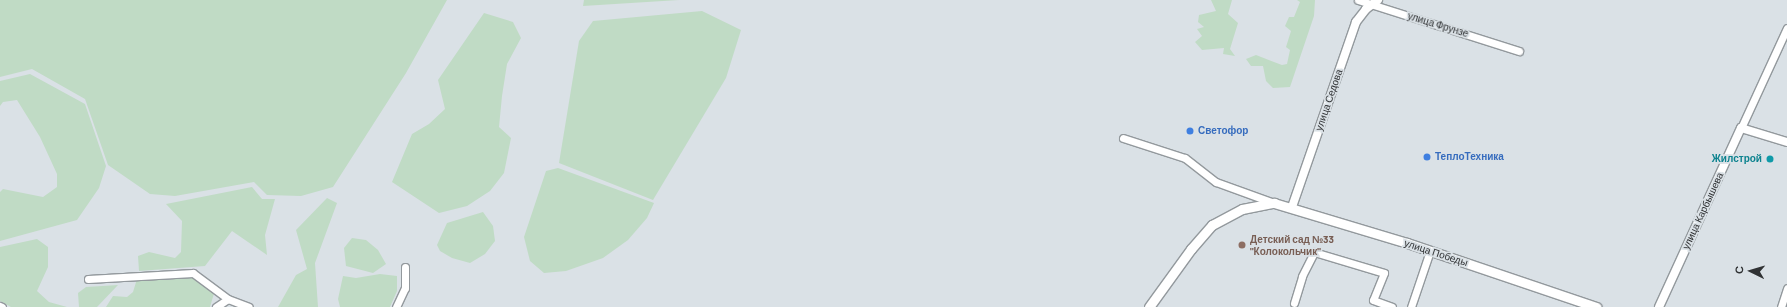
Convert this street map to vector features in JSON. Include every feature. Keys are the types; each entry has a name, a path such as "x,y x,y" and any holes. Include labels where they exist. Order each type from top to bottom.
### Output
{"main road":[{"name":"улица Победы","path":"1274,203 1292,207 1430,251 1596,307"},
{"path":"1149,307 1190,249 1212,225 1242,209 1274,203"}],"street":[{"name":"улица Фрунзе","path":"1358,0 1376,2 1519,51"},
{"name":"улица Седова","path":"1292,207 1356,22 1376,2"},
{"name":"улица Карбышева","path":"1659,307 1787,28"},
{"path":"1741,128 1787,142"},
{"path":"1123,138 1185,158 1216,182 1274,203"},
{"path":"1411,307 1430,251"},
{"path":"1294,303 1302,276 1314,252 1384,273 1373,300 1392,307"},
{"path":"396,307 405,288 406,267"},
{"path":"88,279 193,273 228,299 249,307"},
{"path":"1781,307 1787,288"},
{"path":"216,307 228,299"}],"green space":[{"path":"0,0 447,0 406,73 333,187 301,196 267,195 254,182 175,196 150,194 108,165 85,99 32,69 0,77"},
{"path":"584,0 679,0 583,6"},
{"path":"1211,0 1232,0 1228,14 1238,23 1230,49 1235,56 1223,54 1224,48 1202,50 1195,42 1202,36 1197,29 1204,27 1198,22 1199,15 1216,11"},
{"path":"1297,0 1315,0 1314,16 1290,87 1273,88 1266,81 1263,66 1251,66 1246,59 1256,55 1282,65 1287,64 1290,50 1286,47 1291,31 1285,26 1289,17 1294,17 1300,2"},
{"path":"702,11 741,30 726,78 653,200 559,163 579,41 593,21"},
{"path":"484,13 513,22 521,38 507,64 502,96 499,127 511,138 504,173 490,191 467,206 439,213 392,182 412,134 429,124 445,109 438,80"},
{"path":"30,74 85,104 106,166 99,188 77,220 0,241 0,192 3,189 43,197 57,187 57,174 40,137 17,100 3,102 0,106 0,81"},
{"path":"558,168 654,203 647,218 628,240 603,258 566,271 544,273 530,261 524,237 546,171"},
{"path":"252,187 262,199 275,199 265,235 267,255 232,231 205,266 139,271 138,256 149,252 175,258 181,252 182,221 166,204"},
{"path":"327,198 337,203 315,263 318,307 278,307 296,275 307,269 296,230"},
{"path":"483,212 493,226 495,241 485,254 470,263 452,258 440,251 437,245 447,223"},
{"path":"352,238 366,240 378,250 386,264 373,273 346,266 344,248"},
{"path":"37,239 48,247 48,267 37,291 49,302 67,307 11,307 0,301 0,247"},
{"path":"380,274 397,276 397,291 390,307 340,307 338,299 343,276 356,278"},
{"path":"193,275 215,290 210,307 106,307 113,296 127,297 133,292 137,279 169,280"},
{"path":"118,285 97,307 79,307 78,293 86,287"}],"place":[{"name":"Светофор","path":"1190,131"},
{"name":"ТеплоТехника","path":"1427,157"},
{"name":"Жилстрой","path":"1770,159"},
{"name":"Детский сад №33 \"Колокольчик\"","path":"1242,245"}]}
